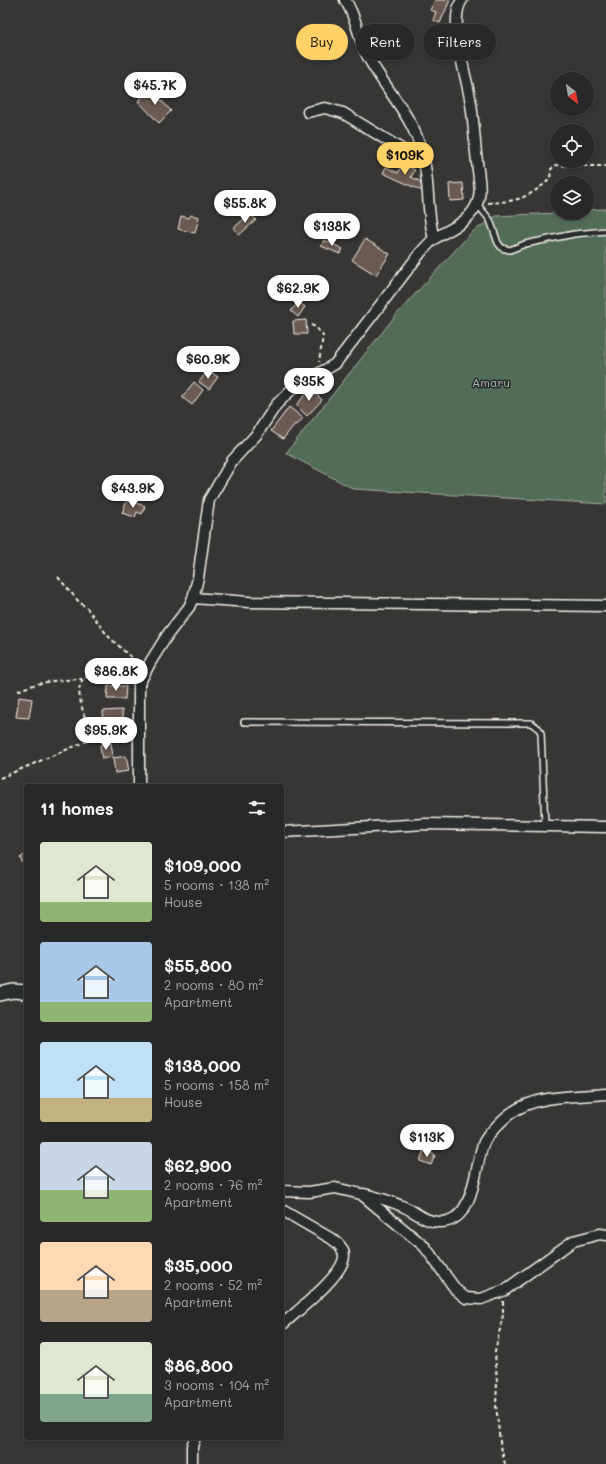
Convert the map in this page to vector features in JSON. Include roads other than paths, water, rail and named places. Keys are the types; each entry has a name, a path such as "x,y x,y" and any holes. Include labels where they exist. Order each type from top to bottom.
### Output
{"street":[{"path":"345,0 351,8 367,56 409,119 417,136 423,153 430,226 434,239"},
{"path":"139,784 140,684 145,671 168,634 189,607 193,598 198,578 209,500 232,461 257,434 276,405 292,389 335,364 392,289 434,239 462,222 477,204 480,189 470,98 461,60 457,24 457,12 462,0"},
{"path":"308,112 325,108 343,113 424,163"},
{"path":"193,598 248,602 606,606"},
{"path":"284,832 426,824 606,827"},
{"path":"0,994 13,991 24,992"},
{"path":"284,1191 309,1192 336,1188 378,1197 403,1206 429,1221 442,1222 463,1211 471,1193 485,1141 511,1113 541,1099 606,1094"},
{"path":"361,1194 425,1247 456,1290 466,1298 481,1299 505,1290 541,1266 573,1241 600,1234 606,1235"},
{"path":"284,1211 339,1244 344,1251 343,1263 334,1276 284,1323"},
{"path":"192,1464 192,1446 194,1440"}],"lane":[{"path":"477,204 490,220 498,243 502,248 510,250 525,244 574,234 606,232"},
{"path":"244,722 531,723 539,729 541,733 545,826"}],"park label":[{"name":"Amaru","path":"491,382"}]}
